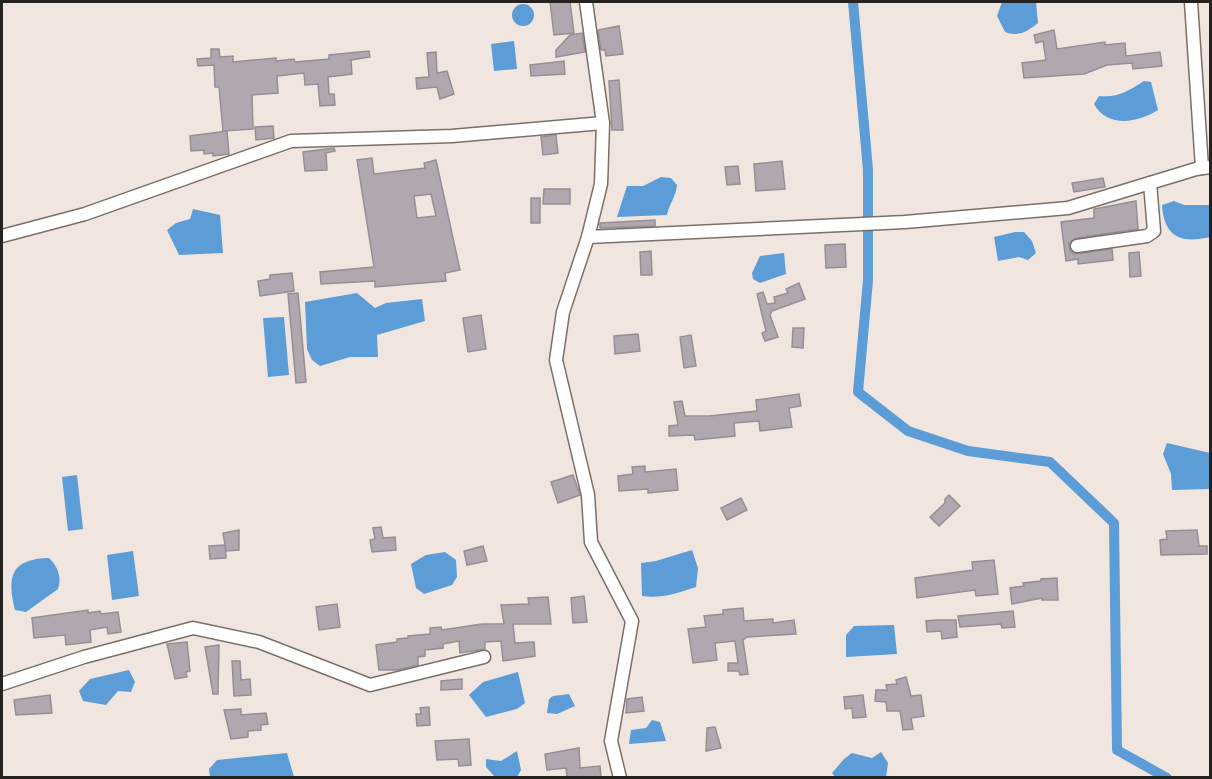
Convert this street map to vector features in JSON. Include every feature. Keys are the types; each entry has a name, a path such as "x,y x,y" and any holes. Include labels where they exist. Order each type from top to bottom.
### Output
{"street":[{"path":"586,2 603,123 601,184 588,237 563,312 556,360 588,495 591,542 632,621 611,741 620,777"},
{"path":"588,237 824,224 905,222 1068,207 1206,167 1191,2"},
{"path":"2,236 85,214 291,141 452,136 603,123"},
{"path":"1077,246 1147,236 1154,231 1150,183"},
{"path":"2,684 84,657 193,628 259,642 370,685 484,657"}],"water":[{"path":"1002,2 1036,2 1038,23 1022,33 1005,32 997,16"},
{"path":"523,4 531,7 534,15 531,23 523,26 515,23 512,15 515,7"},
{"path":"514,41 517,69 494,71 491,44"},
{"path":"1144,81 1151,82 1158,110 1150,114 1132,120 1115,120 1100,112 1094,104 1099,96 1117,95"},
{"path":"661,177 671,178 677,185 667,215 617,217 627,186 643,186"},
{"path":"1174,201 1184,205 1210,205 1210,237 1183,238 1170,231 1163,216 1162,205"},
{"path":"193,209 220,215 223,253 179,255 167,230 176,223 190,219"},
{"path":"1024,232 1032,241 1036,253 1028,260 1019,257 998,261 994,237"},
{"path":"784,253 786,274 760,283 753,279 752,273 760,256"},
{"path":"357,293 375,308 386,303 422,299 425,321 377,335 378,357 350,357 320,366 312,360 307,349 305,302"},
{"path":"284,317 289,375 268,377 263,318"},
{"path":"1167,443 1210,453 1210,489 1172,490 1171,474 1163,454"},
{"path":"77,475 83,529 68,531 62,477"},
{"path":"692,550 698,568 696,587 663,596 642,596 641,563"},
{"path":"133,551 139,596 112,600 107,555"},
{"path":"445,552 456,560 457,577 452,585 424,594 416,588 411,564 426,555"},
{"path":"49,558 58,572 60,581 58,589 26,612 15,610 11,587 15,571 27,562"},
{"path":"894,625 897,654 846,657 846,635 854,626"},
{"path":"129,670 135,682 131,692 118,691 106,705 83,701 79,691 90,679"},
{"path":"518,672 525,703 517,709 486,717 469,695 483,682"},
{"path":"569,694 575,706 557,714 547,713 549,699 553,696"},
{"path":"652,720 660,722 666,741 629,744 631,730 646,728"},
{"path":"517,751 521,770 517,777 495,777 486,767 486,759 501,761"},
{"path":"881,752 888,763 886,777 835,777 832,773 852,753 872,758"},
{"path":"287,753 294,777 210,777 209,769 217,760"}],"building":[{"path":"550,2 570,2 574,33 554,35"},
{"path":"619,26 623,54 606,56 605,50 601,50 598,30"},
{"path":"1054,30 1057,49 1105,42 1105,45 1125,43 1126,56 1160,52 1162,66 1133,69 1132,63 1107,65 1084,74 1024,78 1022,63 1046,60 1043,41 1036,43 1034,35"},
{"path":"582,33 585,52 556,57 556,50 570,35"},
{"path":"211,49 219,49 220,57 233,56 233,62 276,58 276,61 294,59 295,62 329,59 329,55 369,51 370,57 351,60 352,74 328,77 329,94 334,94 335,105 320,106 318,84 305,85 304,73 277,76 278,93 252,95 253,129 223,131 219,87 215,87 214,65 198,66 197,59 211,58"},
{"path":"436,52 437,73 447,71 454,94 440,99 437,87 417,89 416,78 429,77 427,53"},
{"path":"564,61 565,74 531,76 530,65"},
{"path":"619,80 623,130 612,130 609,81"},
{"path":"273,126 274,138 256,140 255,127"},
{"path":"227,131 229,154 213,156 213,153 204,154 204,150 191,151 190,136"},
{"path":"556,135 558,153 543,155 541,137"},
{"path":"334,148 335,151 326,153 327,170 305,171 303,152"},
{"path":"372,158 374,174 425,168 424,163 436,160 460,270 445,273 446,281 375,287 375,281 321,284 320,272 374,267 357,160","holes":["431,194 436,216 417,218 414,196"]},
{"path":"782,161 785,189 756,191 754,164"},
{"path":"738,166 740,184 727,185 725,167"},
{"path":"1103,178 1105,187 1074,192 1072,183"},
{"path":"544,189 570,189 570,204 543,204"},
{"path":"531,198 540,198 540,223 531,223"},
{"path":"1136,201 1138,229 1076,238 1069,243 1070,251 1074,254 1112,249 1113,260 1078,264 1078,259 1066,261 1061,222 1094,218 1094,209"},
{"path":"655,220 655,226 600,228 600,223"},
{"path":"845,244 846,267 826,268 825,245"},
{"path":"651,251 652,275 641,275 640,252"},
{"path":"1139,252 1141,276 1130,277 1129,253"},
{"path":"292,273 294,291 260,296 258,281 270,279 270,275"},
{"path":"799,283 805,299 772,311 770,315 778,337 765,341 762,333 766,331 757,294 763,292 767,304 775,303 774,297 788,293 786,289"},
{"path":"298,293 306,382 296,383 288,294"},
{"path":"481,315 486,349 468,352 463,318"},
{"path":"793,328 804,328 803,348 792,347"},
{"path":"638,334 640,351 615,354 614,336"},
{"path":"691,335 696,366 684,368 680,337"},
{"path":"799,394 801,406 789,408 792,427 760,431 759,421 734,423 735,436 695,440 694,435 669,436 669,426 678,425 674,402 682,401 685,416 709,416 757,411 756,400"},
{"path":"645,466 645,472 676,469 678,490 648,493 648,489 619,491 618,476 633,474 632,467"},
{"path":"573,475 580,495 558,503 551,482"},
{"path":"949,495 960,506 939,526 930,517 945,503"},
{"path":"741,498 747,510 727,520 721,508"},
{"path":"381,527 383,538 395,537 396,550 372,552 370,540 375,539 373,528"},
{"path":"239,530 239,550 226,551 223,533"},
{"path":"1197,530 1199,546 1207,546 1207,554 1161,555 1160,540 1167,539 1166,531"},
{"path":"225,545 226,558 210,559 209,546"},
{"path":"483,546 487,561 467,565 464,551"},
{"path":"994,560 998,594 976,596 975,590 917,598 915,578 973,570 972,562"},
{"path":"1057,578 1058,600 1042,600 1042,598 1012,604 1010,588 1024,586 1023,583 1041,581 1041,579"},
{"path":"584,596 587,622 573,623 571,598"},
{"path":"548,597 551,624 513,624 515,643 534,642 535,656 503,661 501,641 485,642 485,649 460,653 459,641 443,644 443,648 425,650 425,656 418,657 418,665 397,670 379,670 376,645 397,642 397,639 408,638 408,636 430,634 430,628 441,627 442,630 482,624 504,624 501,605 529,604 528,598"},
{"path":"337,604 340,627 319,630 316,607"},
{"path":"743,608 744,621 773,619 773,623 794,620 796,634 747,637 743,640 748,674 740,675 739,671 728,671 728,663 738,663 735,641 715,643 717,660 693,663 688,629 706,627 704,616 723,614 723,610"},
{"path":"88,610 88,613 100,611 101,614 118,612 121,632 108,634 107,627 90,630 91,642 66,645 65,635 34,638 32,618"},
{"path":"1013,611 1015,627 1002,628 1001,624 960,627 958,616"},
{"path":"956,620 957,637 942,639 941,631 927,632 926,621"},
{"path":"187,642 190,671 186,672 187,677 175,679 167,644"},
{"path":"219,645 218,694 213,694 205,647"},
{"path":"232,661 240,661 241,680 250,679 251,695 234,696"},
{"path":"906,677 911,696 921,695 924,716 911,718 913,729 903,730 900,711 887,711 886,702 875,701 876,690 887,690 886,685 897,684 896,680"},
{"path":"462,679 462,689 441,690 441,681"},
{"path":"50,695 52,713 16,715 14,700"},
{"path":"863,695 866,717 853,718 852,708 845,709 844,697"},
{"path":"642,697 644,711 626,713 627,699"},
{"path":"429,707 430,725 417,726 416,714 421,714 420,708"},
{"path":"241,709 241,715 266,713 268,724 261,725 261,730 248,731 248,737 231,739 224,710"},
{"path":"715,727 721,748 706,751 707,728"},
{"path":"469,739 471,765 459,766 458,759 437,760 435,741"},
{"path":"579,748 580,768 600,766 601,777 567,777 566,768 547,770 545,754"}],"waterway":[{"path":"853,2 868,170 868,280 858,392 908,431 968,451 1050,462 1114,523 1117,750 1167,778"}]}
